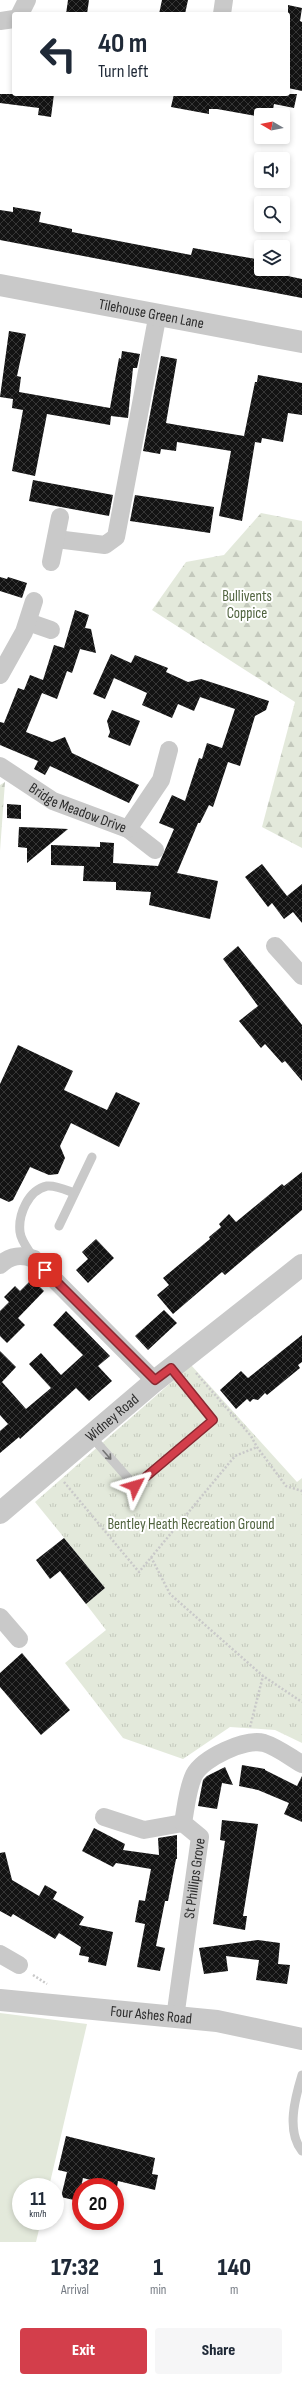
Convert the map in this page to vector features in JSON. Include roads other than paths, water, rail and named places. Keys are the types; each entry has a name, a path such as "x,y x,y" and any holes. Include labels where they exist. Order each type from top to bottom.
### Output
{"street":[{"path":"21,12 27,0"},
{"path":"222,12 224,0"},
{"path":"0,21 12,19"},
{"name":"Tilehouse Green Lane","path":"0,285 302,342"},
{"path":"56,539 105,545 116,537 158,314"},
{"path":"51,562 60,517"},
{"path":"0,675 28,622 34,601"},
{"path":"28,622 51,630"},
{"path":"128,829 161,780 169,750"},
{"name":"Bridge Meadow Drive","path":"0,766 53,801 128,829 155,850"},
{"path":"276,946 302,974"},
{"path":"0,1265 14,1256 23,1254 34,1260 172,1372"},
{"name":"Widney Road","path":"0,1513 91,1436 172,1372 302,1264"},
{"path":"0,1617 19,1639"},
{"name":"St Phillips Grove","path":"175,2018 200,1837 183,1823 188,1791 195,1773 220,1752 247,1742 264,1743 302,1764"},
{"path":"104,1817 144,1830 183,1823"},
{"name":"Four Ashes Road","path":"0,2000 217,2021 302,2039"}],"lane":[{"path":"59,1226 92,1157"},
{"path":"34,1260 24,1243 20,1232 21,1216 26,1203 35,1193 46,1186 64,1189 74,1193"},
{"path":"91,1436 135,1486 213,1420 172,1372"},
{"path":"302,2075 293,2117 295,2140 302,2151"}],"park label":[{"name":"Bullivents Coppice","path":"247,604"},
{"name":"Bentley Heath Recreation Ground","path":"191,1524"}]}
